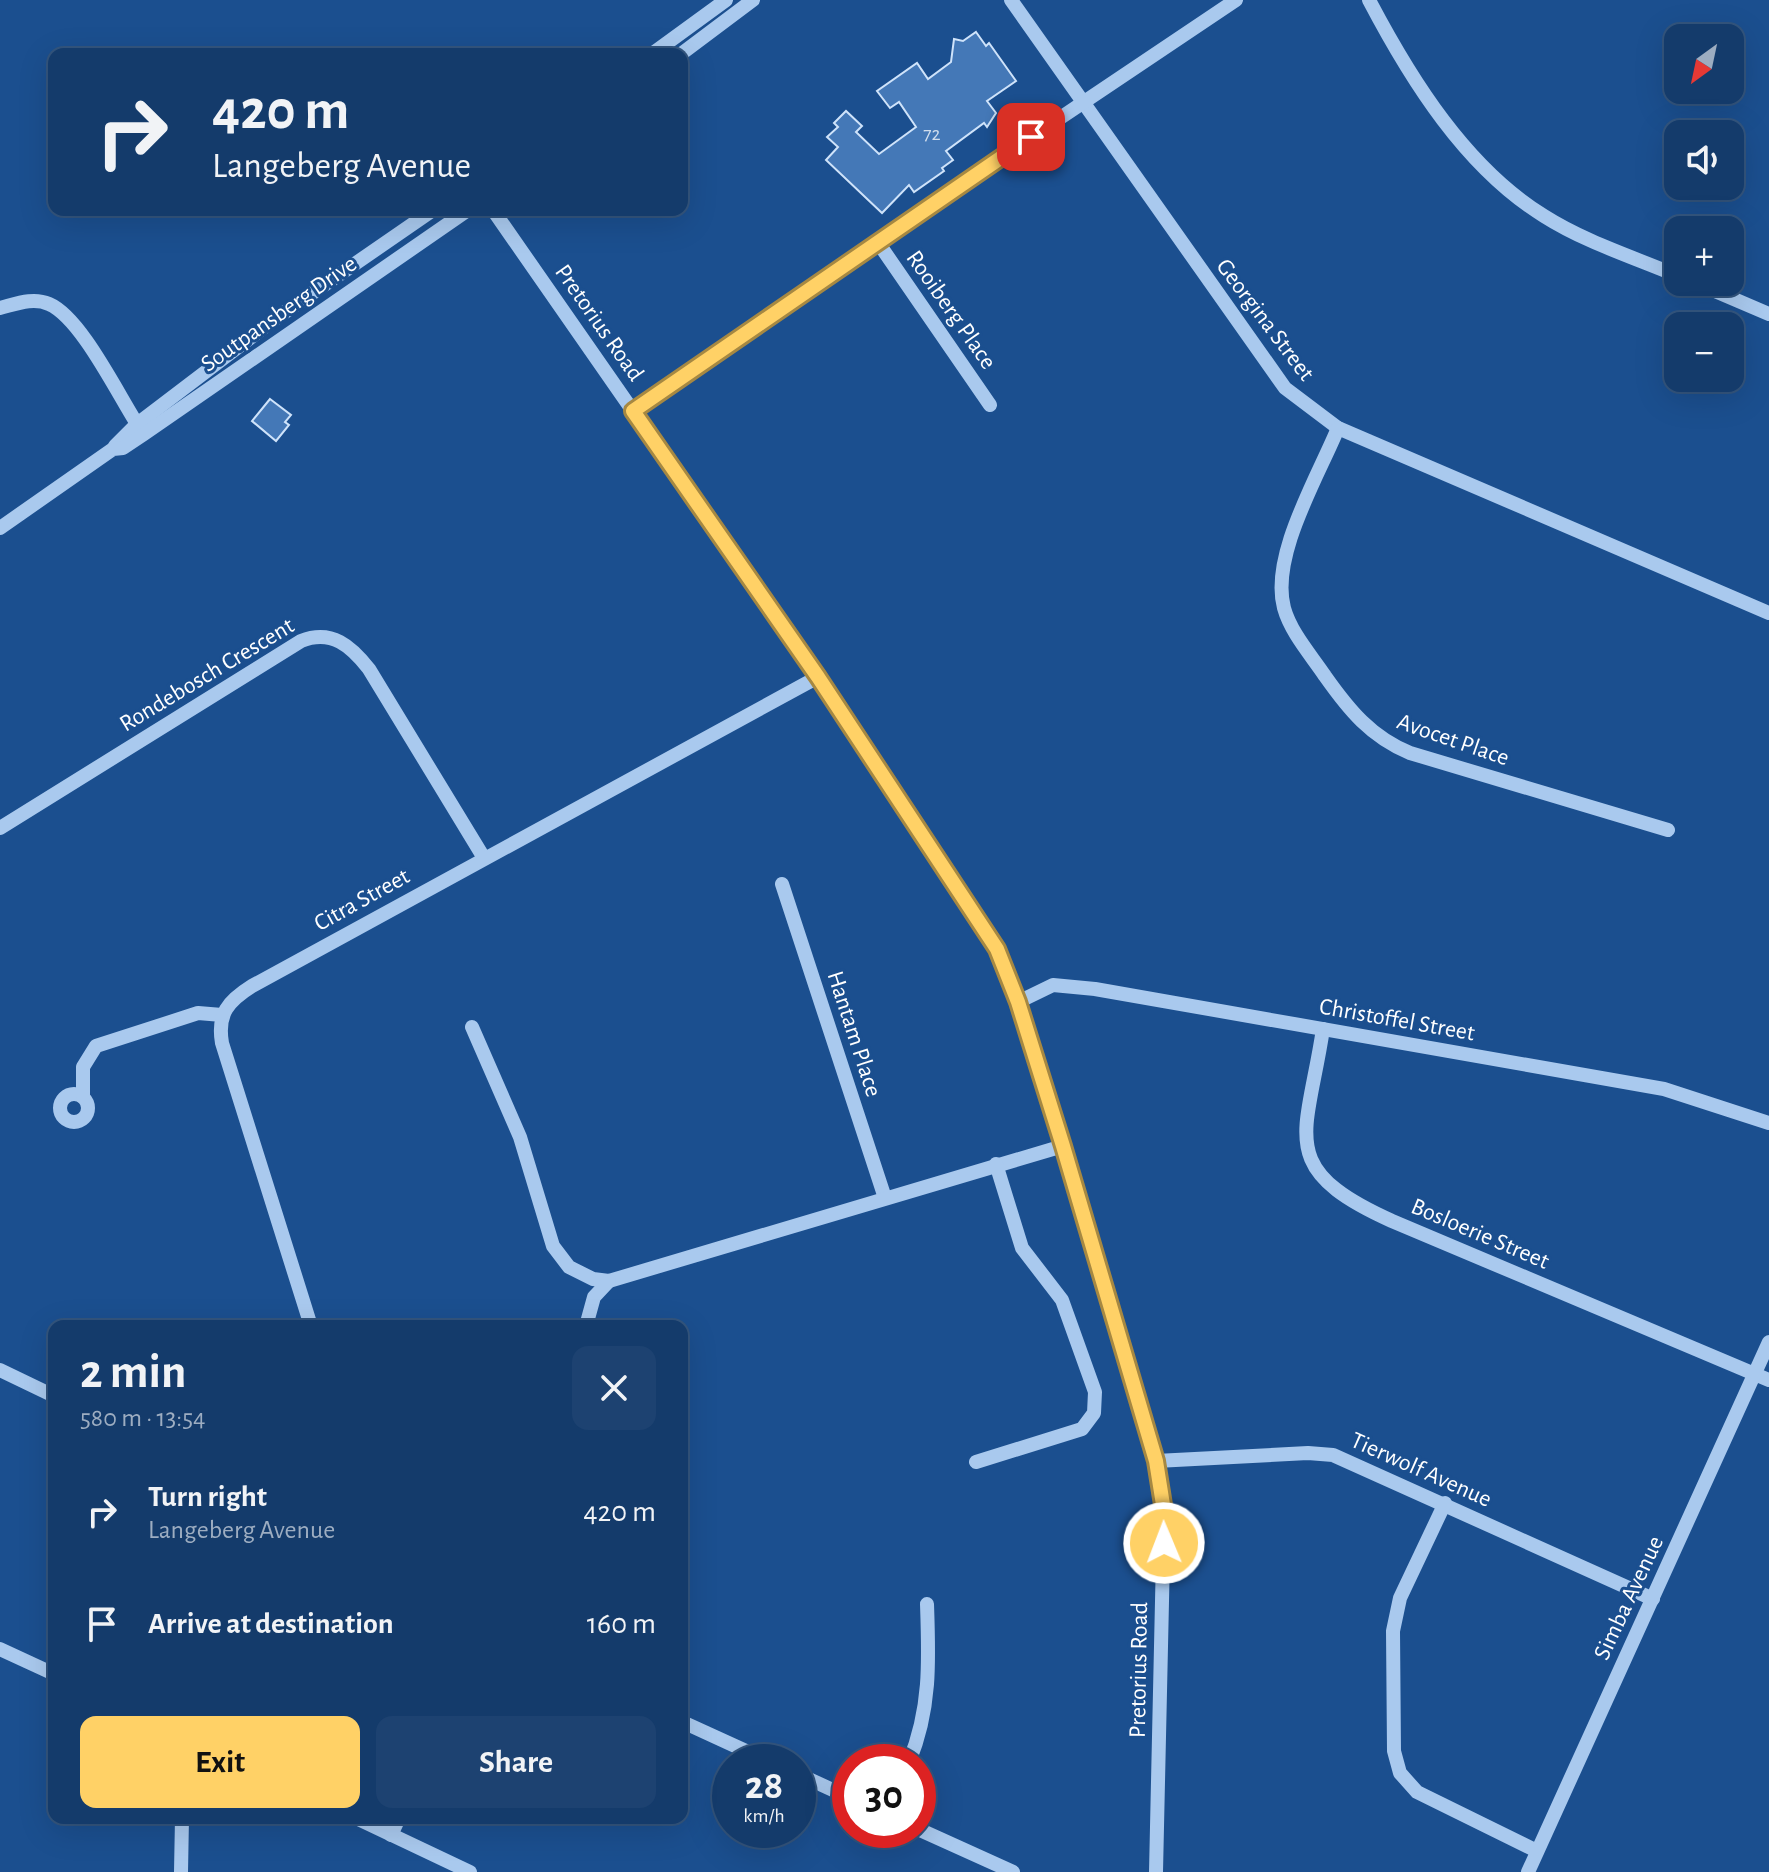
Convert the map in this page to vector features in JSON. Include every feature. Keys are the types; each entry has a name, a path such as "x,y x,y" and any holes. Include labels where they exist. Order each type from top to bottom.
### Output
{"street":[{"path":"660,48 726,0"},
{"path":"688,49 753,0"},
{"name":"Georgina Street","path":"1011,0 1285,388 1338,428 1769,613"},
{"path":"633,411 877,241 1236,0"},
{"path":"1369,0 1426,92 1478,164 1529,206 1563,228 1664,270"},
{"name":"Soutpansberg Drive","path":"141,429 275,319 424,216"},
{"name":"Soutpansberg Drive","path":"0,528 141,429 459,216"},
{"name":"Pretorius Road","path":"497,216 818,677 987,930 1018,1002 1156,1461 1164,1511 1156,1872"},
{"name":"Rooiberg Place","path":"877,241 990,405"},
{"path":"1727,296 1769,314"},
{"path":"0,308 39,301 59,310 107,373 141,429"},
{"name":"Avocet Place","path":"1338,428 1290,541 1283,563 1282,596 1292,628 1351,712 1379,738 1410,753 1668,830"},
{"name":"Rondebosch Crescent","path":"0,828 301,641 326,636 348,646 369,669 484,858"},
{"name":"Citra Street","path":"222,1015 228,1004 252,986 818,677"},
{"name":"Hantam Place","path":"782,884 885,1198"},
{"name":"Christoffel Street","path":"1018,1002 1038,989 1068,985 1664,1089 1769,1123"},
{"path":"83,1097 83,1067 96,1046 198,1013 222,1015 222,1043 309,1320"},
{"path":"472,1027 520,1137 553,1246 569,1267 593,1279 609,1281 1063,1146"},
{"name":"Bosloerie Street","path":"1323,1029 1304,1131 1307,1152 1336,1192 1392,1221 1762,1377"},
{"path":"976,1462 1082,1429 1094,1413 1096,1403 1066,1309 1022,1248 996,1164"},
{"path":"588,1320 594,1297 609,1281"},
{"name":"Simba Avenue","path":"1528,1872 1653,1599 1762,1377 1769,1342"},
{"path":"0,1370 48,1393"},
{"name":"Tierwolf Avenue","path":"1156,1461 1308,1453 1333,1455 1653,1599"},
{"path":"1445,1503 1395,1615 1392,1647 1396,1762 1407,1783 1417,1792 1537,1851"},
{"path":"915,1744 930,1679 927,1604"},
{"path":"1,1651 48,1671"},
{"path":"688,1724 731,1744"},
{"path":"181,1872 182,1824"},
{"path":"368,1824 470,1872"},
{"path":"391,1835 396,1824"},
{"path":"936,1837 1013,1872"}],"building":[{"path":"976,32 986,46 989,43 1016,81 987,101 996,113 987,127 984,123 946,151 953,160 942,168 944,171 914,192 909,185 882,213 826,160 838,147 827,137 838,127 834,123 846,111 862,126 856,132 879,154 916,127 899,102 890,108 877,91 917,63 928,79 951,62 954,39 963,41"},
{"path":"270,399 291,415 285,422 289,425 276,441 252,421"}],"route":[{"path":"1031,137 633,411 949,872 987,930 1005,965 1063,1146 1156,1461 1164,1511 1164,1543"}]}
